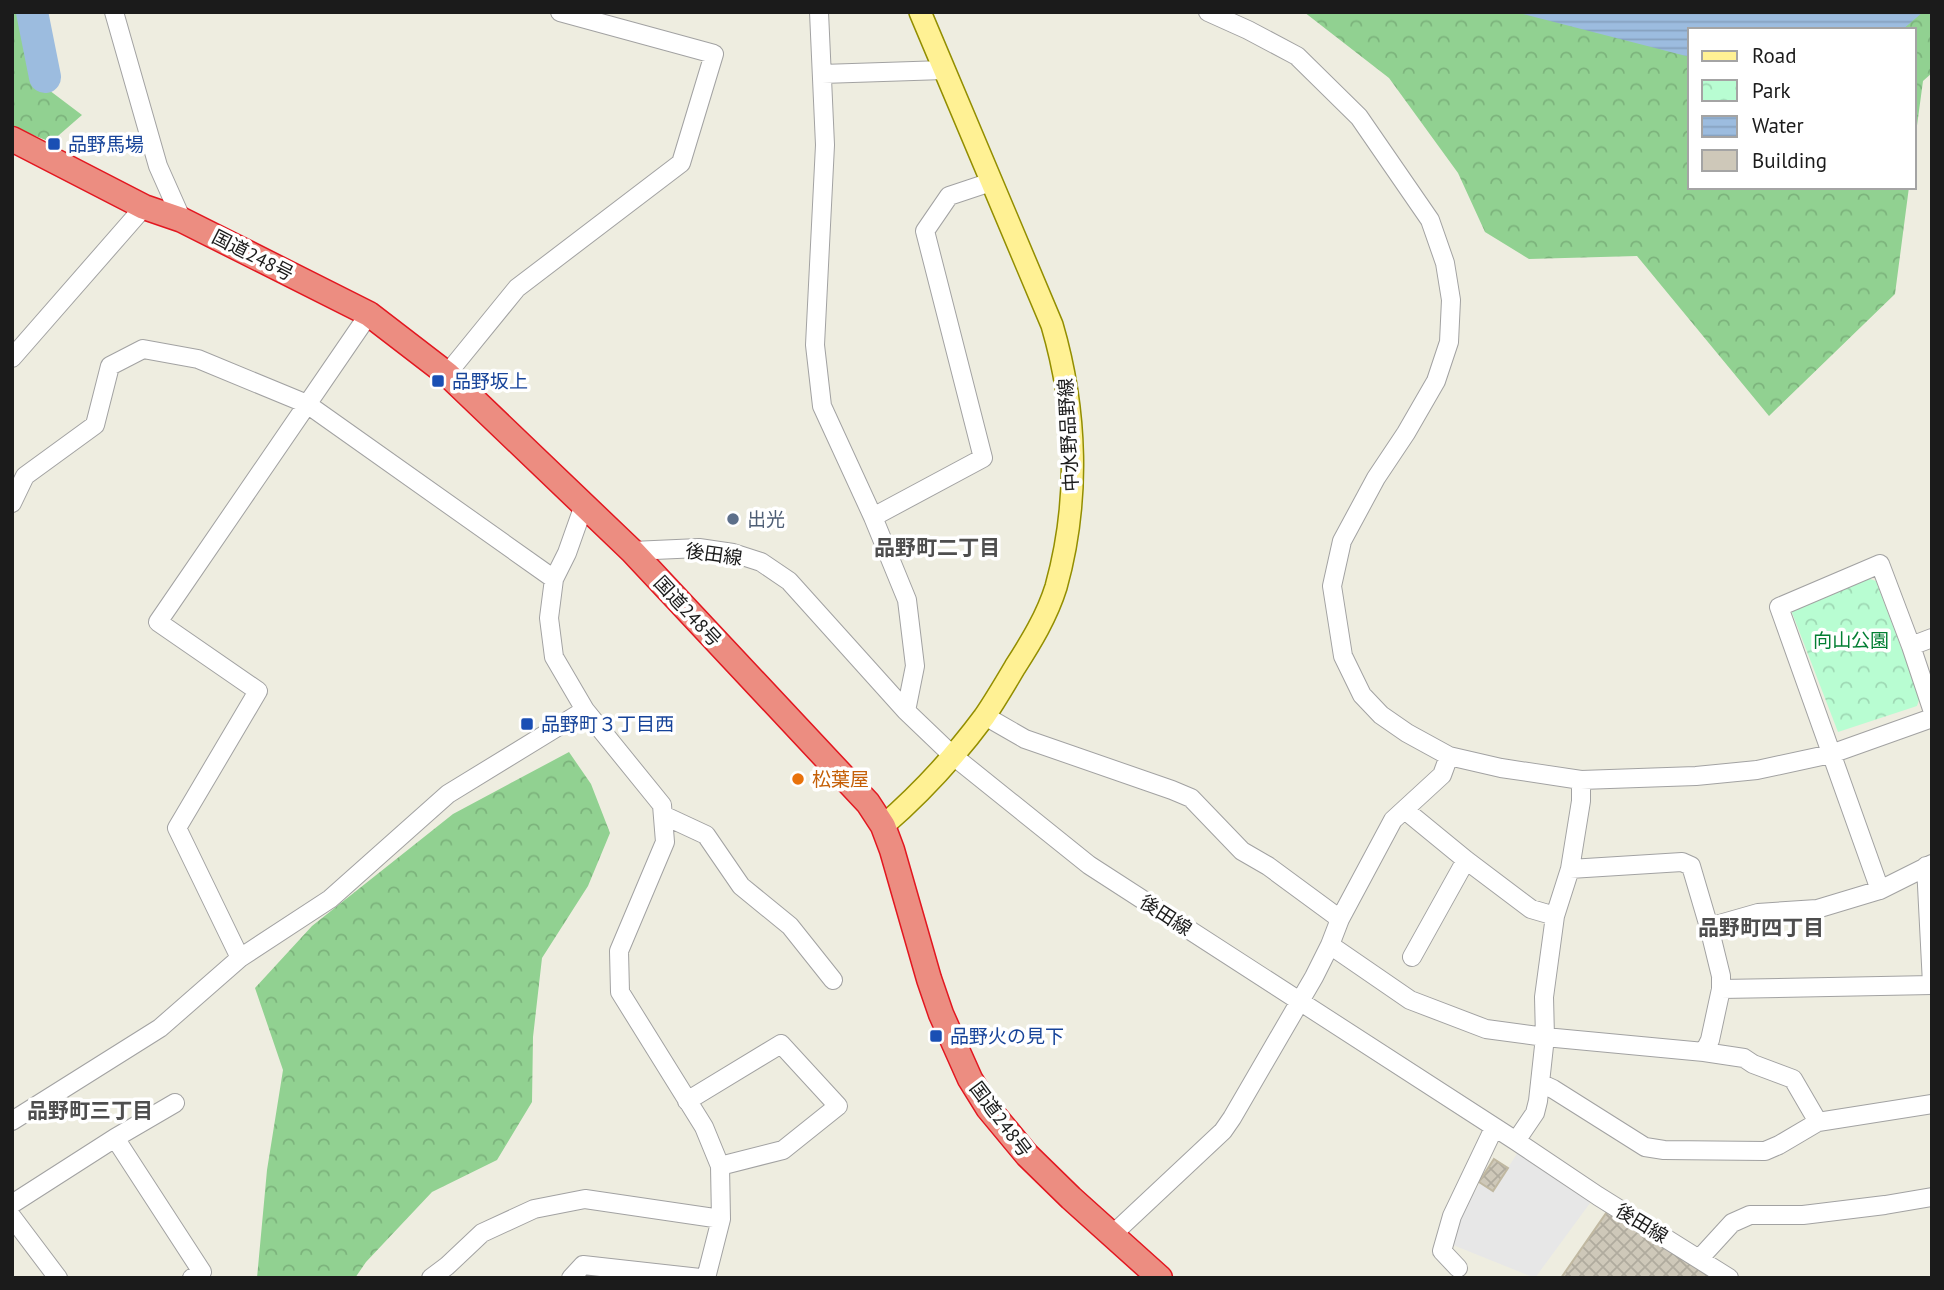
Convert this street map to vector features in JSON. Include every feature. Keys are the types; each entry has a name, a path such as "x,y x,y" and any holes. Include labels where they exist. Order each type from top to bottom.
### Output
{"highway":[{"name":"国道248号","path":"12,139 144,207 182,219 369,314 447,374 632,551 868,803 884,826 929,979 941,1014 970,1079 988,1108 1027,1155 1160,1278"}],"main road":[{"name":"中水野品野線","path":"884,826 908,805 985,716 1038,631 1055,589 1072,504 1073,463 1068,392 1062,359 920,12"}],"street":[{"path":"114,12 158,166 182,219"},
{"path":"447,374 517,288 681,163 714,54 559,12"},
{"path":"820,12 825,145 815,345 822,406 873,517 907,600 915,666 906,711"},
{"path":"1208,12 1297,56 1359,117 1430,220 1445,263 1451,300 1449,342 1436,381 1376,478 1342,541 1332,586 1343,656 1362,695 1381,715 1449,757 1581,780 1696,776 1757,770 1831,754 1932,718"},
{"path":"822,74 944,70"},
{"path":"873,517 983,458 925,231 950,196 990,183"},
{"path":"12,358 144,207"},
{"path":"240,958 177,828 258,691 158,622 369,314"},
{"path":"12,503 25,476 95,425 110,366 143,349 198,359 307,404 554,579"},
{"path":"584,505 567,553 554,579 549,618 554,657 585,710 662,805 665,842 619,951 620,992 704,1128 720,1166 721,1219 706,1278"},
{"name":"後田線","path":"632,551 699,548 733,553 761,562 789,581 906,711 952,755 1089,865 1516,1140 1598,1196 1729,1278"},
{"path":"1880,890 1779,607 1880,564 1932,709"},
{"path":"1911,646 1932,638"},
{"path":"12,1121 160,1028 240,958 330,899 448,794 585,710"},
{"path":"985,716 1025,739 1191,799 1242,851 1268,866 1340,919"},
{"path":"1112,1235 1223,1131 1300,1002 1330,945 1340,919 1393,820 1442,775 1449,757"},
{"path":"1516,1140 1535,1113 1545,1037 1544,997 1555,916 1570,869 1581,801 1581,780"},
{"path":"1405,810 1531,909 1555,916"},
{"path":"663,815 706,835 741,886 790,926 834,980"},
{"path":"1412,957 1466,860"},
{"path":"1570,869 1682,862 1691,866 1710,927 1721,976 1721,989 1710,1040 1704,1052"},
{"path":"1710,927 1758,912 1817,909 1880,890 1929,865 1932,985 1721,989"},
{"path":"1330,945 1410,1000 1486,1029 1744,1058 1793,1079 1818,1122"},
{"path":"687,1101 781,1044 838,1106 783,1150 720,1166"},
{"path":"1540,1083 1645,1147 1664,1150 1765,1151 1818,1122 1932,1104"},
{"path":"12,1204 175,1103"},
{"path":"1458,1268 1442,1251 1452,1216 1494,1128"},
{"path":"115,1138 202,1272 192,1278"},
{"path":"1700,1258 1732,1223 1750,1215 1803,1214 1932,1197"},
{"path":"431,1278 482,1233 534,1209 585,1199 721,1219"},
{"path":"12,1217 58,1278"},
{"path":"571,1278 583,1265 700,1278"}],"green space":[{"path":"12,12 24,12 37,81 82,115 51,142 12,127"},
{"path":"1304,12 1932,12 1932,73 1923,81 1916,133 1916,28 1688,28 1688,189 1909,189 1895,294 1769,416 1637,256 1529,259 1485,232 1458,173 1389,78"},
{"name":"向山公園","path":"1867,578 1876,581 1920,697 1917,706 1838,732 1791,610"},
{"path":"569,752 591,784 610,833 588,886 542,958 533,1037 532,1102 497,1160 432,1192 366,1262 355,1278 257,1278 267,1170 283,1070 255,988 312,926 453,814"}],"shaded area":[{"path":"1520,1149 1593,1199 1535,1278 1453,1245 1459,1218 1480,1183 1493,1191"}],"water":[{"path":"1515,12 1923,12 1904,28 1688,28 1688,56"}],"building":[{"path":"1494,1159 1508,1168 1493,1191 1479,1182"},
{"path":"1609,1209 1711,1278 1561,1278"}],"waterway":[{"path":"32,12 45,77"}],"place":[{"name":"品野馬場","path":"54,144"},
{"name":"品野坂上","path":"438,381"},
{"name":"出光","path":"733,519"},
{"name":"品野町３丁目西","path":"527,724"},
{"name":"松葉屋","path":"798,779"},
{"name":"品野火の見下","path":"936,1036"}],"district":[{"name":"品野町二丁目","path":"937,548"},
{"name":"品野町四丁目","path":"1761,928"},
{"name":"品野町三丁目","path":"90,1111"}]}
